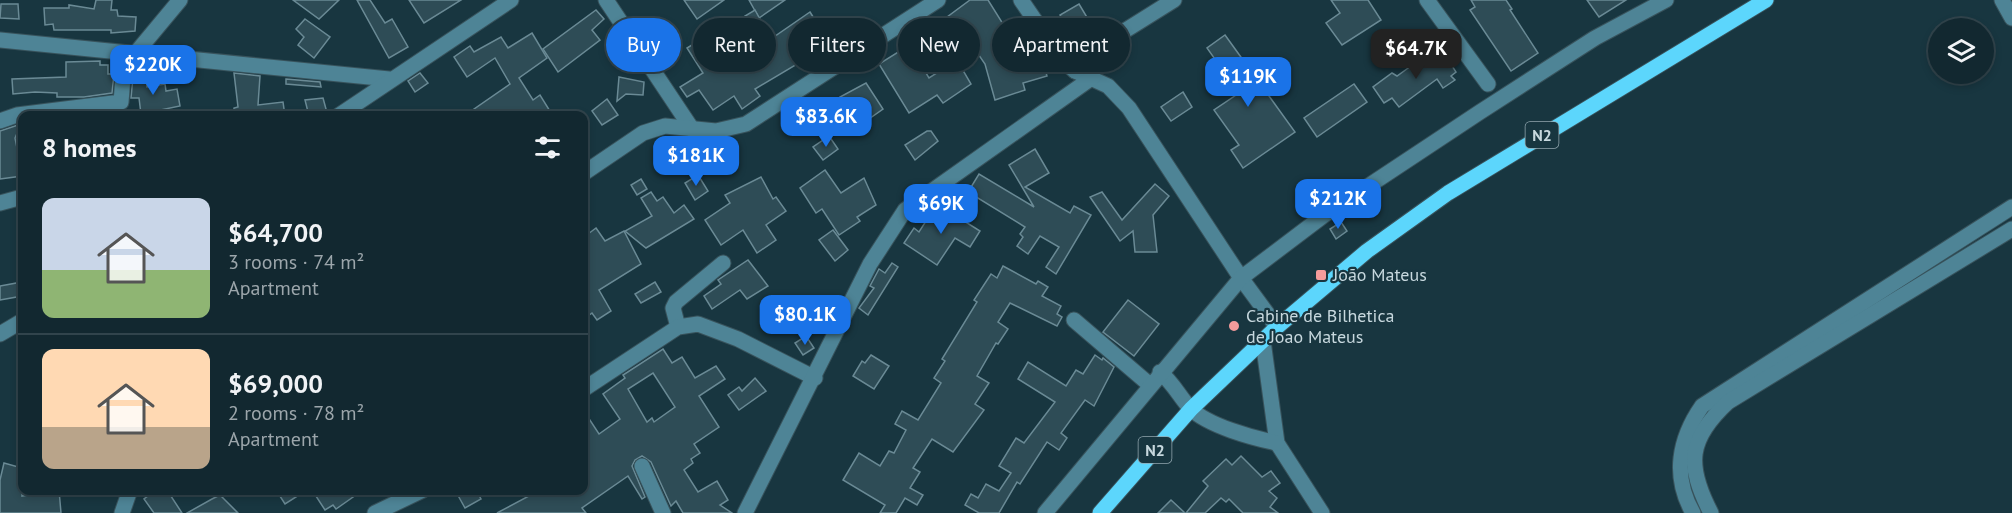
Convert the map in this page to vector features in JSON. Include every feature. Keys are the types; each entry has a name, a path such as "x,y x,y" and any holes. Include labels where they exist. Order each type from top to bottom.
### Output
{"main road":[{"name":"N2","path":"1100,513 1191,409 1277,327 1367,251 1448,193 1766,0"}],"street":[{"path":"77,111 121,102 130,53 180,0"},
{"path":"345,111 389,79 511,0"},
{"path":"606,0 692,129"},
{"path":"588,170 643,133 665,126 716,131 746,124 938,0"},
{"path":"1021,0 1033,18"},
{"path":"1130,27 1174,0"},
{"path":"1427,0 1488,84"},
{"path":"1045,513 1160,372 1241,279 1323,216 1480,112 1595,39 1666,0"},
{"path":"2002,0 2012,18"},
{"path":"0,40 389,79"},
{"path":"1078,72 1093,77 1108,86 1129,108 1241,279 1277,327"},
{"path":"745,513 815,378 870,264 905,210 1093,77"},
{"path":"0,121 18,115"},
{"path":"0,203 18,198"},
{"path":"1693,513 1685,499 1680,463 1682,445 1691,422 1702,406 2012,207"},
{"path":"1711,513 1698,488 1693,465 1695,446 1703,428 1728,402 2012,229"},
{"path":"678,327 673,308 676,302 723,263"},
{"path":"1074,320 1150,385"},
{"path":"0,334 18,323"},
{"path":"588,386 678,327 698,324 738,339 815,378"},
{"path":"1263,341 1277,443 1322,513"},
{"path":"1160,372 1176,386 1191,409 1252,438 1277,443"},
{"path":"642,466 663,513"},
{"path":"122,513 128,495"},
{"path":"375,513 413,495"}],"building":[{"path":"96,0 112,0 111,10 117,10 118,16 136,17 135,31 111,33 111,30 54,30 53,24 45,25 44,8 69,8 69,5 94,9"},
{"path":"293,0 339,0 319,19"},
{"path":"357,0 370,0 385,23 392,19 408,47 389,58"},
{"path":"409,0 461,0 424,23"},
{"path":"684,0 724,0 698,18"},
{"path":"749,0 785,0 759,18"},
{"path":"970,0 988,0 999,18 992,18 992,72 1046,72 1047,76 1023,83 1025,90 995,100 985,64 980,57 980,18 946,18"},
{"path":"1331,0 1368,0 1381,20 1342,45 1326,23 1340,13"},
{"path":"1471,0 1506,0 1538,53 1511,71 1470,10 1475,7"},
{"path":"1587,0 1626,0 1599,17"},
{"path":"1,4 18,4 19,19 0,18"},
{"path":"1079,4 1087,18 1062,18 1060,15"},
{"path":"596,10 604,19 592,30 600,40 558,72 543,49"},
{"path":"755,10 759,18 746,18 745,16"},
{"path":"810,12 814,18 801,18"},
{"path":"305,19 330,37 314,58 298,45 304,37 296,29"},
{"path":"788,27 788,69 755,89 760,96 742,109 734,96 713,110 699,90 687,97 680,87 702,72 776,72 776,35"},
{"path":"532,33 547,58 519,78 533,100 540,95 550,111 471,111 510,84 495,58 467,77 454,57 470,46 474,52 501,37 508,48"},
{"path":"1225,35 1295,132 1243,168 1231,150 1239,145 1214,110 1239,93 1207,48"},
{"path":"693,44 693,57 687,48"},
{"path":"1442,50 1456,72 1451,76 1455,80 1443,88 1437,79 1399,107 1392,98 1384,103 1373,87 1392,73 1397,76 1411,66 1413,69"},
{"path":"898,52 898,72 925,72 929,78 938,72 964,72 971,84 943,103 937,95 909,113 884,72 886,72 886,60"},
{"path":"100,61 100,65 108,65 108,74 114,74 112,93 84,97 57,97 57,93 35,92 13,94 12,79 66,77 66,62"},
{"path":"234,73 260,76 258,105 283,102 284,111 234,111 234,108 238,107"},
{"path":"420,73 428,83 415,92 408,81"},
{"path":"146,76 147,87 165,84 166,91 177,89 180,106 156,111 141,111 139,98 131,98 133,77"},
{"path":"619,77 644,82 643,95 626,94 617,101"},
{"path":"286,79 320,82 321,87 286,84"},
{"path":"866,83 883,109 866,121 861,114 851,121 842,108 846,106 840,97"},
{"path":"1354,84 1367,102 1317,137 1304,118"},
{"path":"1183,92 1192,107 1171,121 1161,107"},
{"path":"323,98 326,109 308,111 305,100"},
{"path":"607,99 618,115 602,125 592,111"},
{"path":"18,125 15,138 18,153 18,177 0,179 0,131"},
{"path":"927,131 931,131 938,141 915,160 905,145"},
{"path":"829,136 838,149 823,160 813,147"},
{"path":"1035,149 1049,173 1025,187 1070,213 1074,206 1091,215 1056,274 1046,267 1059,247 1040,236 1028,254 1017,246 1023,237 1020,234 1025,227 968,192 979,174 1034,207 1009,165"},
{"path":"825,170 841,193 864,178 876,205 857,217 860,221 839,235 822,209 816,213 800,188"},
{"path":"698,175 708,191 695,200 685,183"},
{"path":"761,177 773,199 776,197 786,211 766,225 776,240 757,253 743,230 721,245 705,220 730,203 725,195"},
{"path":"641,179 647,189 637,195 631,185"},
{"path":"1155,184 1169,196 1153,215 1157,252 1135,252 1133,231 1120,241 1090,197 1102,192 1122,220"},
{"path":"651,192 657,201 663,197 674,213 684,205 694,219 646,248 625,231 652,216 641,198"},
{"path":"937,204 980,231 970,247 955,238 937,265 904,243 914,228 919,232"},
{"path":"1341,222 1347,231 1336,239 1330,229"},
{"path":"596,228 605,241 624,231 641,264 599,290 611,311 597,320 592,313 588,316 588,234"},
{"path":"833,230 848,250 835,261 819,240"},
{"path":"748,260 768,286 747,299 740,290 712,309 704,296 721,284 718,280"},
{"path":"892,263 898,267 868,315 859,308 874,288 870,286 879,269 885,273"},
{"path":"1003,266 1036,284 1038,281 1048,287 1042,296 1061,306 1057,314 1062,317 1057,326 1010,303 998,322 1008,329 998,344 996,343 977,376 989,383 975,404 984,410 953,452 932,439 913,468 920,472 910,488 923,495 917,505 905,498 896,513 880,513 885,505 843,480 859,453 880,466 889,451 894,453 906,430 895,424 902,411 918,420 941,383 934,378 945,361 942,359 977,302 974,300 991,274 997,278"},
{"path":"655,282 661,292 641,303 635,294"},
{"path":"18,283 18,297 0,300 0,286"},
{"path":"1128,300 1159,324 1134,356 1103,332"},
{"path":"806,336 814,348 803,355 795,343"},
{"path":"663,349 672,363 682,357 695,378 716,366 725,379 699,396 719,427 694,444 700,453 691,459 693,463 684,470 698,492 717,481 728,500 720,505 732,513 683,513 676,501 671,506 651,462 642,456 635,460 632,466 645,497 642,499 628,476 582,508 586,513 497,513 531,495 588,495 588,417 599,434 620,419 603,394 625,378 623,375","holes":["653,373 675,407 654,422 652,418 647,422 628,389"]},
{"path":"871,355 889,366 874,389 853,376 862,361 865,363"},
{"path":"1095,355 1114,367 1094,406 1085,400 1061,433 1067,438 1059,450 1047,442 1020,484 1017,482 999,513 979,513 965,505 971,494 978,498 986,484 999,491 1011,473 999,466 1016,438 1024,443 1055,402 1018,379 1028,362 1066,386 1076,370 1083,374"},
{"path":"755,378 766,391 739,410 728,395 739,387 742,391"},
{"path":"1241,456 1262,477 1271,471 1280,483 1269,491 1277,498 1270,507 1278,513 1243,513 1229,499 1226,502 1221,498 1205,513 1186,513 1208,486 1203,481 1226,459 1232,465"},
{"path":"4,463 18,467 18,495 59,495 61,513 0,513 0,480"},
{"path":"149,495 170,495 182,513 154,513 144,499"},
{"path":"220,495 238,513 187,513 212,499"},
{"path":"279,495 299,495 285,504"},
{"path":"315,495 356,495 336,509 333,505 325,510"},
{"path":"458,495 479,495 481,499 465,508"},
{"path":"1171,500 1185,513 1158,513"}],"place":[{"name":"João Mateus","path":"1321,275"},
{"name":"Cabine de Bilhetica de Joao Mateus","path":"1234,326"}]}
